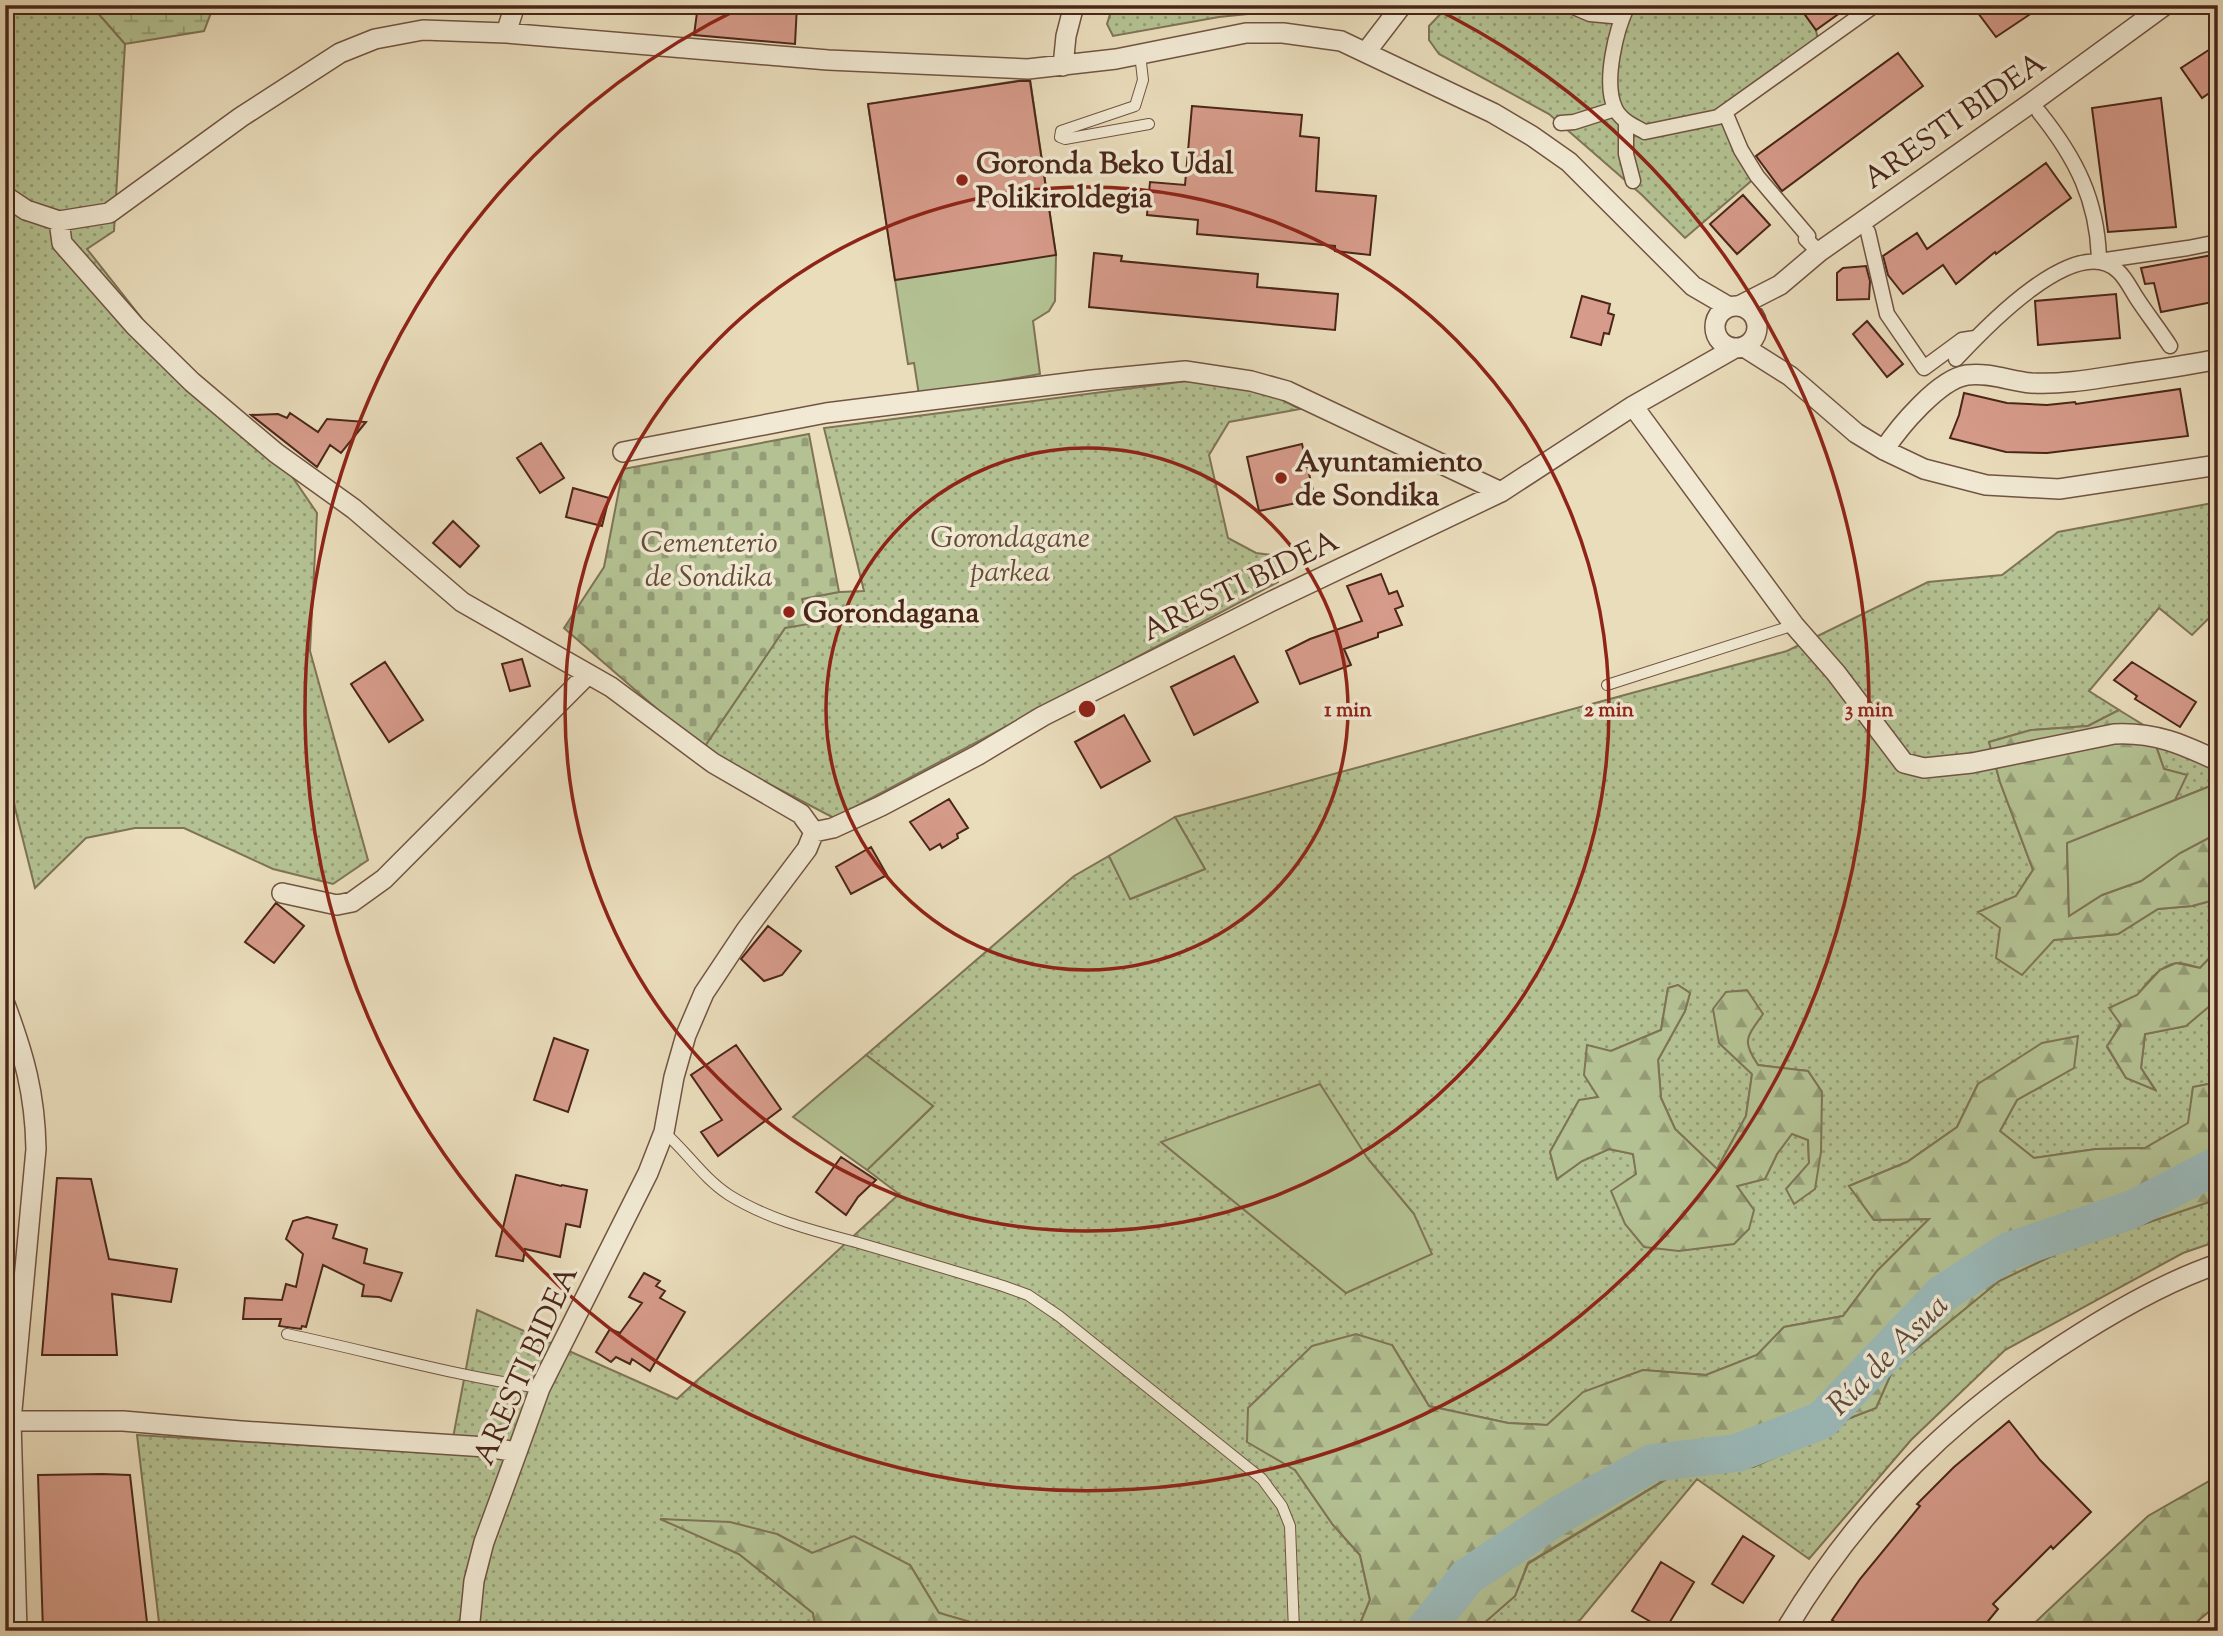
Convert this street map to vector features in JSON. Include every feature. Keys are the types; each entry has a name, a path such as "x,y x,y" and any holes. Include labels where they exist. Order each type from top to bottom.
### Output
{"street":[{"path":"506,33 515,5"},
{"path":"1063,66 1066,36 1074,5"},
{"path":"1366,52 1402,5"},
{"path":"1569,5 1590,15 1626,11"},
{"path":"1626,11 1618,28 1610,87 1615,109 1626,122 1644,132 1718,117 1875,5"},
{"name":"ARESTI BIDEA","path":"1734,307 1780,285 1819,252 2165,5"},
{"path":"5,196 26,210 58,221 109,213 241,117 340,53 375,39 423,30 506,33 828,60 1028,69 1140,54 1246,33 1283,33 1341,41 1493,113 1532,136 1569,162 1693,286 1750,312 1748,338"},
{"path":"1561,122 1574,122 1615,109"},
{"path":"1725,112 1741,150 1758,176 1819,252"},
{"path":"2039,112 2062,141 2081,174 2098,232 2099,261"},
{"path":"1626,122 1626,154 1633,181"},
{"path":"58,221 62,243 135,326 192,382 275,453 354,509 462,602 611,687 713,763 801,814 814,832"},
{"path":"1868,232 1887,314 1924,368 1962,340 1977,337"},
{"path":"1956,359 1998,316 2050,277 2077,263 2218,242"},
{"path":"2099,261 2118,270 2171,345"},
{"name":"ARESTI BIDEA","path":"468,1631 474,1581 484,1542 540,1388 648,1173 664,1132 674,1077 686,1035 704,993 746,930 807,849 814,832 833,828 881,806 978,755 1055,710 1270,602 1501,492 1633,406 1748,338 1780,285"},
{"path":"1693,286 1723,345 1748,338"},
{"path":"1715,331 1718,315 1734,307"},
{"name":"ARESTI BIDEA","path":"1685,375 1715,331"},
{"path":"1748,338 1856,433 1924,469 1986,485 2059,489 2218,466"},
{"path":"1884,450 1896,432 1947,383 1965,375 2031,383 2083,380 2218,359"},
{"path":"623,452 826,413 1185,371 1251,381 1287,391 1501,492"},
{"path":"1633,406 1794,625 1836,673 1905,763 1924,768 1972,763 2114,734 2136,733 2175,741 2218,761"},
{"path":"282,893 337,905 352,902 384,879 587,675"},
{"path":"5,1004 30,1078 36,1149 8,1421 17,1631"},
{"path":"1785,1631 1822,1573 1884,1494 1934,1443 1996,1390 2108,1316 2160,1289 2218,1264"},
{"path":"8,1421 122,1421 517,1451"}],"lane":[{"path":"1140,54 1143,80 1135,106 1061,131 1060,137 1065,139 1149,124"},
{"path":"1607,685 1794,625"},
{"path":"664,1132 705,1176 755,1210 793,1224 1003,1286 1028,1295 1059,1316 1262,1479 1282,1506 1290,1526 1294,1631"},
{"path":"287,1334 380,1354 437,1370 540,1388"}],"green space":[{"path":"5,5 91,5 125,44 114,231 87,249 192,382 276,453 317,513 310,651 368,860 333,884 273,869 184,828 135,828 86,838 35,888 15,808 5,752"},
{"path":"91,5 214,5 204,31 125,44"},
{"path":"1113,5 1276,5 1276,11 1219,17 1113,36 1107,24"},
{"path":"1449,5 1569,5 1623,17 1628,5 1798,5 1816,30 1819,46 1718,118 1757,176 1685,238 1642,195 1549,114 1439,54 1429,40 1429,26"},
{"name":"Goronda Beko Udal Polikiroldegia","path":"1030,79 1056,255 1055,301 1049,311 1033,321 1040,374 919,395 914,363 908,364 868,104"},
{"name":"Gorondagane parkea","path":"1187,381 1267,392 1300,409 1229,422 1209,455 1228,538 1256,553 1273,555 1278,582 834,818 703,749 802,599 839,592 864,591 824,428"},
{"name":"Cementerio de Sondika","path":"809,434 839,592 802,599 809,624 785,628 703,749 564,628 604,567 623,469"},
{"path":"2218,502 2218,609 2192,635 2159,608 2089,691 2119,710 2088,726 2031,730 1989,742 2000,782 2033,870 2016,896 2054,940 2118,934 2158,909 2192,906 2218,899 2218,949 2200,968 2178,963 2156,973 2136,997 2107,1047 2126,1078 2155,1089 2141,1068 2145,1034 2185,1026 2212,1004 2218,1028 2218,1082 2193,1087 2189,1123 2145,1148 2096,1149 2034,1158 2000,1131 2017,1100 2074,1068 1978,1084 1957,1127 1907,1162 1849,1186 1874,1220 1929,1219 1877,1271 1843,1316 1784,1327 1757,1355 1706,1375 1643,1370 1584,1392 1547,1425 1508,1423 1429,1406 1392,1345 1247,1441 1295,1470 1333,1525 1360,1555 1370,1600 1357,1631 985,1631 981,1625 939,1613 910,1565 812,1553 777,1534 662,1519 739,1554 813,1613 816,1631 160,1631 137,1435 450,1454 477,1310 677,1399 899,1194 867,1170 933,1106 866,1055 1074,876 1109,856 1131,899 1205,869 1175,817 1787,651 1928,582 2002,575 2058,532","holes":["1678,985 1690,993 1685,1011 1658,1060 1661,1098 1675,1129 1717,1169 1746,1116 1752,1074 1719,1043 1762,1014 1748,1039 1749,1050 1758,1065 1808,1071 1822,1092 1815,1189 1809,1163 1808,1140 1792,1133 1777,1154 1765,1179 1737,1186 1734,1244 1711,1245 1637,1174 1633,1154 1609,1149 1582,1161 1557,1179 1550,1152 1579,1101 1598,1097 1611,1051 1661,1030 1668,988","1368,1159 1414,1214 1346,1293"]},
{"path":"2119,710 2150,729 2164,769 2187,775 2175,800 2067,844 2069,916 2102,895 2141,881 2180,853 2218,833 2218,899 2192,906 2158,909 2118,934 2054,940 2022,975 1996,958 2000,928 1978,912 2016,896 2033,870 2000,782 1989,742 2031,730 2088,726"},
{"path":"2150,729 2218,752 2218,783 2175,800 2186,775 2164,769"},
{"path":"2218,783 2218,833 2180,853 2141,881 2102,895 2069,916 2067,843"},
{"path":"1175,817 1205,869 1130,899 1109,856"},
{"path":"2218,949 2218,1028 2212,1004 2186,1026 2145,1034 2141,1068 2155,1090 2126,1078 2107,1046 2121,1025 2109,1008 2137,995 2160,970 2176,963 2200,968"},
{"path":"1678,985 1690,993 1685,1011 1658,1060 1661,1098 1675,1129 1717,1169 1746,1116 1752,1074 1719,1043 1713,1009 1726,992 1747,990 1763,1014 1748,1039 1749,1050 1758,1065 1808,1071 1822,1092 1821,1152 1815,1189 1794,1204 1786,1189 1809,1163 1808,1140 1792,1134 1777,1154 1765,1179 1737,1186 1754,1210 1749,1229 1734,1244 1679,1251 1644,1247 1625,1224 1611,1191 1636,1174 1633,1154 1609,1149 1582,1161 1557,1179 1550,1152 1579,1100 1598,1097 1584,1075 1587,1045 1611,1051 1661,1030 1668,988"},
{"path":"2078,1036 2074,1068 2017,1100 2000,1131 2034,1158 2096,1149 2145,1148 2188,1123 2193,1087 2218,1082 2218,1199 2060,1252 1999,1281 1894,1367 1876,1408 1850,1418 1803,1445 1753,1467 1679,1471 1528,1563 1515,1596 1483,1624 1465,1631 1357,1631 1370,1600 1360,1555 1333,1525 1295,1470 1247,1442 1248,1408 1312,1346 1356,1334 1392,1345 1429,1406 1508,1423 1547,1425 1583,1392 1643,1370 1706,1375 1757,1355 1784,1327 1843,1316 1877,1271 1929,1219 1874,1220 1849,1186 1907,1162 1957,1127 1978,1084 2042,1043"},
{"path":"866,1055 933,1106 867,1170 793,1117"},
{"path":"1320,1084 1368,1159 1414,1214 1432,1254 1346,1293 1161,1142"},
{"path":"2218,1199 2218,1241 2183,1253 2005,1350 1911,1440 1809,1559 1697,1479 1571,1631 1465,1631 1483,1624 1515,1596 1528,1564 1680,1471 1753,1467 1803,1445 1850,1418 1876,1408 1894,1367 1999,1281 2060,1252"},
{"path":"2218,1476 2218,1604 2186,1631 2026,1631 2148,1516"},
{"path":"660,1519 730,1522 777,1534 812,1553 854,1536 910,1565 939,1613 981,1625 985,1631 816,1631 813,1613 739,1554"}],"building":[{"path":"698,5 797,5 795,44 694,35"},
{"path":"1798,5 1851,5 1816,30"},
{"path":"1972,5 2044,5 1996,37"},
{"path":"2218,44 2218,87 2202,98 2181,68"},
{"path":"1898,53 1923,86 1782,191 1756,156"},
{"name":"Goronda Beko Udal Polikiroldegia","path":"1030,81 1056,255 895,280 868,104"},
{"path":"2161,98 2176,227 2108,232 2092,108"},
{"path":"1192,106 1302,115 1300,136 1319,138 1316,191 1376,196 1370,255 1335,251 1335,246 1197,234 1198,220 1147,215 1150,182 1185,185"},
{"path":"2046,163 2071,198 1996,254 1995,252 1956,284 1943,265 1903,294 1888,275 1883,256 1917,233 1927,249"},
{"path":"1743,195 1770,225 1737,254 1710,224"},
{"path":"1094,253 1122,256 1121,261 1258,274 1257,287 1338,294 1335,330 1089,307"},
{"path":"2218,254 2218,301 2161,312 2154,283 2145,284 2141,268"},
{"path":"1866,266 1870,281 1869,299 1837,300 1837,273 1843,268"},
{"path":"2116,294 2120,338 2038,345 2035,301"},
{"path":"1582,296 1610,304 1608,313 1614,315 1609,334 1604,333 1601,345 1571,337"},
{"path":"1867,321 1903,364 1887,377 1853,334"},
{"path":"2180,389 2188,436 2047,453 2006,452 1950,438 1964,393 2007,403 2047,405 2076,404"},
{"path":"290,413 318,432 327,419 366,422 341,453 330,445 317,467 251,415 278,414 287,418"},
{"path":"541,443 564,478 540,493 517,458"},
{"name":"Ayuntamiento de Sondika","path":"1302,444 1315,499 1259,511 1247,457"},
{"path":"573,488 609,498 602,526 566,517"},
{"path":"453,521 479,546 460,567 433,543"},
{"path":"1381,574 1389,594 1397,591 1403,606 1395,609 1402,625 1344,649 1351,665 1300,684 1286,651 1310,639 1362,621 1347,586"},
{"path":"1234,656 1258,702 1194,735 1171,687"},
{"path":"522,659 530,686 510,691 502,664"},
{"path":"385,662 423,720 389,742 351,684"},
{"path":"2132,662 2196,702 2180,727 2135,699 2137,696 2114,680"},
{"path":"1124,715 1150,761 1101,788 1075,742"},
{"path":"949,799 968,828 942,848 940,844 930,850 910,822"},
{"path":"871,847 887,875 851,894 836,867"},
{"path":"276,903 304,926 274,963 245,942"},
{"path":"768,926 801,951 782,975 764,981 741,959"},
{"path":"554,1038 588,1050 568,1112 534,1100"},
{"path":"736,1045 781,1109 718,1156 701,1132 722,1120 691,1075"},
{"path":"841,1157 876,1180 858,1197 846,1215 816,1192"},
{"path":"516,1175 587,1190 580,1227 566,1224 560,1257 525,1249 523,1261 496,1256"},
{"path":"57,1178 91,1179 109,1259 177,1269 171,1302 112,1294 117,1355 42,1355"},
{"path":"307,1217 337,1225 333,1238 367,1249 364,1263 402,1273 391,1301 362,1296 364,1285 323,1265 306,1327 302,1326 301,1329 279,1326 281,1319 243,1319 245,1298 282,1300 286,1284 296,1287 303,1254 286,1239 293,1221"},
{"path":"644,1273 660,1281 656,1286 665,1291 660,1298 685,1312 650,1371 632,1359 630,1364 616,1357 611,1362 596,1352 610,1329 620,1333 642,1303 629,1297"},
{"path":"2009,1421 2040,1460 2091,1512 2053,1549 2051,1546 1993,1604 1998,1609 1980,1631 1848,1631 1832,1620 1860,1579 1920,1506 1917,1504 1954,1467"},
{"path":"38,1475 130,1475 148,1631 43,1631"},
{"path":"1743,1536 1774,1556 1743,1603 1712,1584"},
{"path":"1661,1562 1694,1582 1665,1630 1632,1611"}],"waterway":[{"name":"Ría de Asua","path":"1424,1631 1467,1577 1562,1513 1652,1463 1737,1453 1822,1420 1942,1294 2009,1251 2133,1209 2218,1165"}],"railway":[{"path":"2208,1631 2218,1625"}],"place":[{"name":"Goronda Beko Udal Polikiroldegia","path":"962,180"},
{"name":"Ayuntamiento de Sondika","path":"1281,478"},
{"name":"Gorondagana","path":"789,612"}]}
